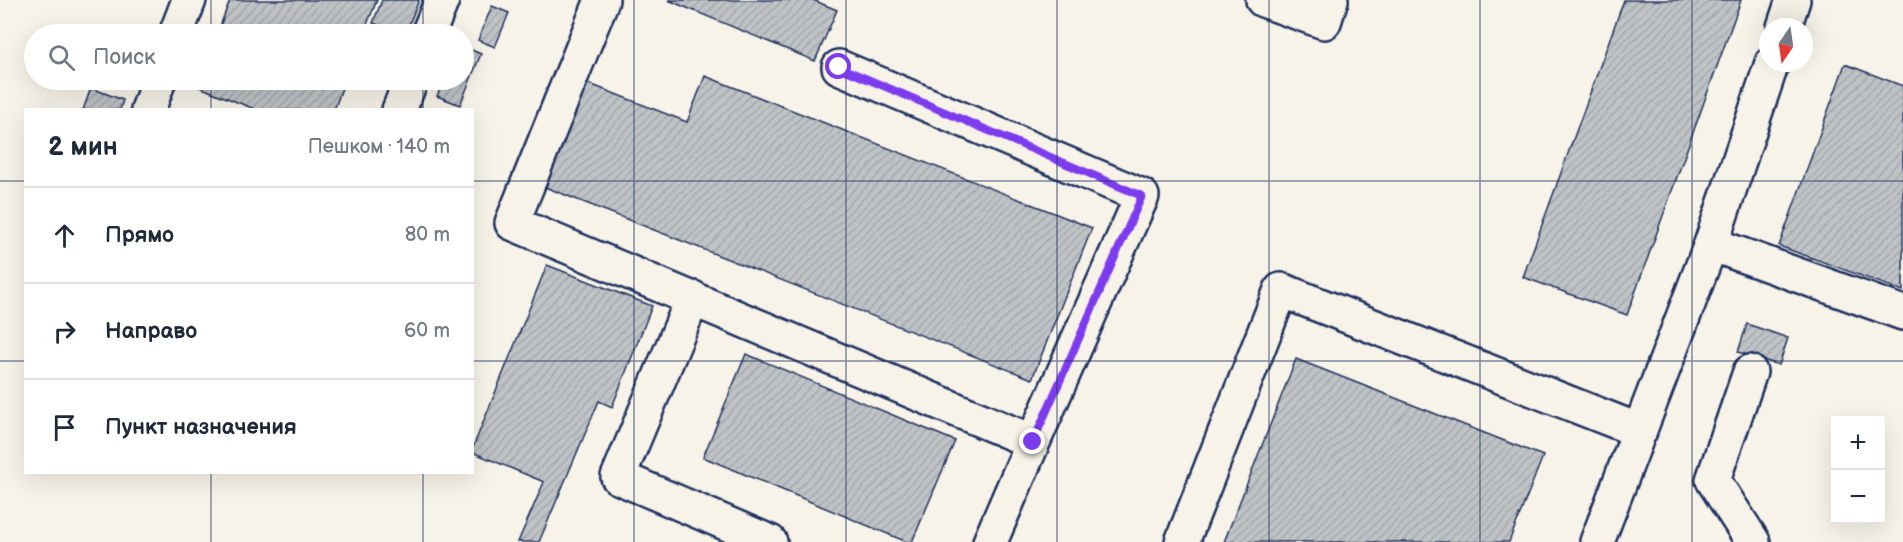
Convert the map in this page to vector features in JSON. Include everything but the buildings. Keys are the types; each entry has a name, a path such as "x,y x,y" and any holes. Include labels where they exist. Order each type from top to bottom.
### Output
{"street":[{"path":"180,24 189,0"},
{"path":"432,24 442,0"},
{"path":"602,0 512,223 1033,442"},
{"path":"1263,0 1328,11"},
{"path":"1787,18 1793,0"},
{"path":"839,67 1142,196 990,542"},
{"path":"1597,542 1711,244 1769,72"},
{"path":"149,108 155,90"},
{"path":"400,108 407,90"},
{"path":"1711,244 1903,313"},
{"path":"1182,542 1281,290 1640,431"},
{"path":"693,298 618,477 770,542"},
{"path":"1750,372 1713,480 1753,542"}],"route":[{"path":"839,67 1142,196 1033,442"}]}
